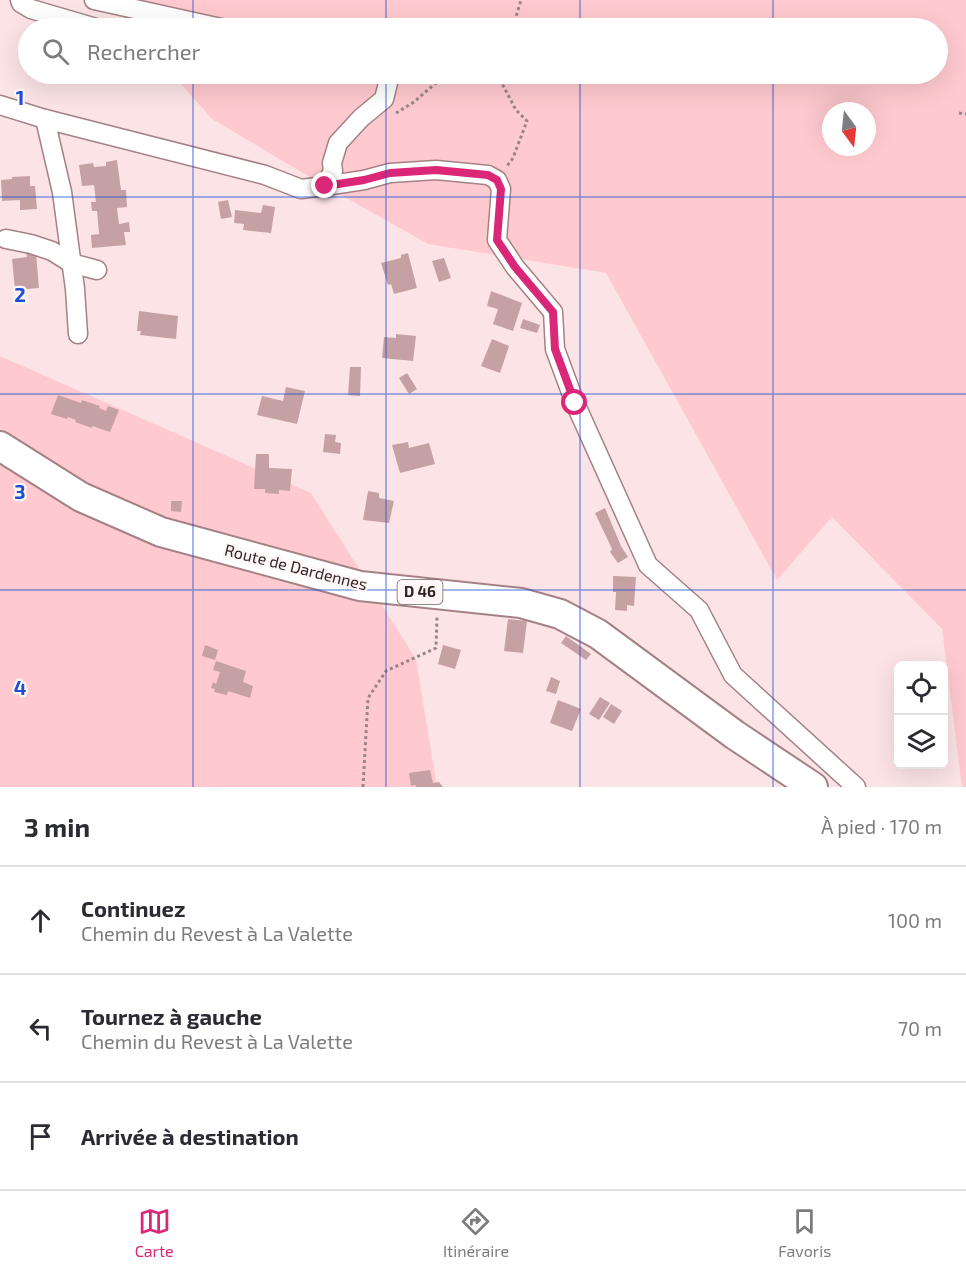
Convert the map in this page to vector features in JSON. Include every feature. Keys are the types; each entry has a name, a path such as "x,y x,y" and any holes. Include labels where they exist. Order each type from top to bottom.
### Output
{"main road":[{"name":"Route de Dardennes","path":"0,446 81,497 161,532 360,586 522,603 560,614 598,634 735,735 813,787"}],"street":[{"path":"20,0 30,9 61,18"},
{"path":"94,0 169,18"},
{"path":"325,186 333,171 332,163 338,143 361,118 384,99 388,84"},
{"path":"0,105 266,175 301,189 364,180 390,173 436,170 488,175 497,180 501,189 497,240 515,267 553,312 555,349 575,403 648,565 699,610 733,675 856,787"},
{"path":"45,118 62,192 78,334"},
{"path":"6,239 32,244 52,251 71,263 97,270"}],"path":[{"path":"516,18 521,0"},
{"path":"361,118 388,117 414,102 435,84"},
{"path":"497,180 513,158 527,121 516,110 502,84"},
{"path":"959,113 966,114"},
{"path":"363,787 368,699 386,671 436,648 438,594"}],"shaded area":[{"path":"109,0 966,0 966,787 962,787 948,661 946,661 942,629 832,517 777,580 606,273 428,244 212,119 181,84 948,84 948,18 125,18"},
{"path":"0,356 311,493 416,659 437,787 0,787"}],"building":[{"path":"117,160 121,190 126,190 127,207 117,208 119,224 129,222 130,232 124,232 126,245 92,248 91,235 99,234 97,211 92,211 91,202 96,202 94,185 82,186 79,165 93,163 94,167 106,166 106,162"},
{"path":"30,176 30,186 35,186 37,209 20,210 20,200 2,201 1,180"},
{"path":"228,200 232,217 221,219 218,202"},
{"path":"263,205 275,207 271,233 243,230 244,224 234,223 235,210 261,213"},
{"path":"26,253 36,253 39,288 15,290 12,259 27,257"},
{"path":"408,253 417,288 394,294 391,284 388,285 381,263 401,258 401,255"},
{"path":"444,258 451,278 439,282 432,261"},
{"path":"491,291 522,303 513,331 493,324 498,309 487,306"},
{"path":"139,311 178,316 176,339 140,335 141,331 137,331"},
{"path":"523,319 540,325 537,333 520,328"},
{"path":"396,334 416,336 413,361 382,358 384,337 396,338"},
{"path":"492,339 509,346 500,373 481,366"},
{"path":"350,367 361,367 360,396 348,395"},
{"path":"407,373 417,389 409,394 399,378"},
{"path":"286,387 305,391 297,424 257,415 262,396 283,401"},
{"path":"58,395 81,403 82,400 100,406 99,408 106,411 108,406 119,410 110,432 75,422 76,420 68,417 67,419 51,414"},
{"path":"325,434 336,435 335,442 341,443 340,454 323,452"},
{"path":"408,442 409,448 429,443 435,464 400,473 392,445"},
{"path":"256,454 269,454 269,468 292,469 290,491 279,490 279,494 265,493 265,489 254,489"},
{"path":"368,491 379,493 379,498 394,501 389,523 363,520"},
{"path":"171,501 182,501 181,512 171,511"},
{"path":"605,508 628,557 618,563 610,552 612,549 595,513"},
{"path":"613,576 636,577 634,606 627,605 627,611 615,610 616,592 613,592"},
{"path":"508,619 527,621 523,653 504,651"},
{"path":"566,636 591,654 586,660 561,643"},
{"path":"205,645 218,650 215,660 202,656"},
{"path":"443,645 461,650 455,669 438,664"},
{"path":"216,661 246,671 243,682 253,686 250,698 228,691 227,695 214,692 215,689 211,688 213,682 216,684 220,672 213,670"},
{"path":"551,677 560,681 556,694 546,691"},
{"path":"600,697 610,703 599,720 589,714"},
{"path":"558,700 581,709 572,731 550,723"},
{"path":"611,704 622,711 614,724 603,717"},
{"path":"430,770 433,783 439,782 443,787 411,786 409,773"}],"route":[{"path":"325,186 390,173 436,170 488,175 497,180 501,189 497,240 515,267 553,312 555,349 575,403"}]}
